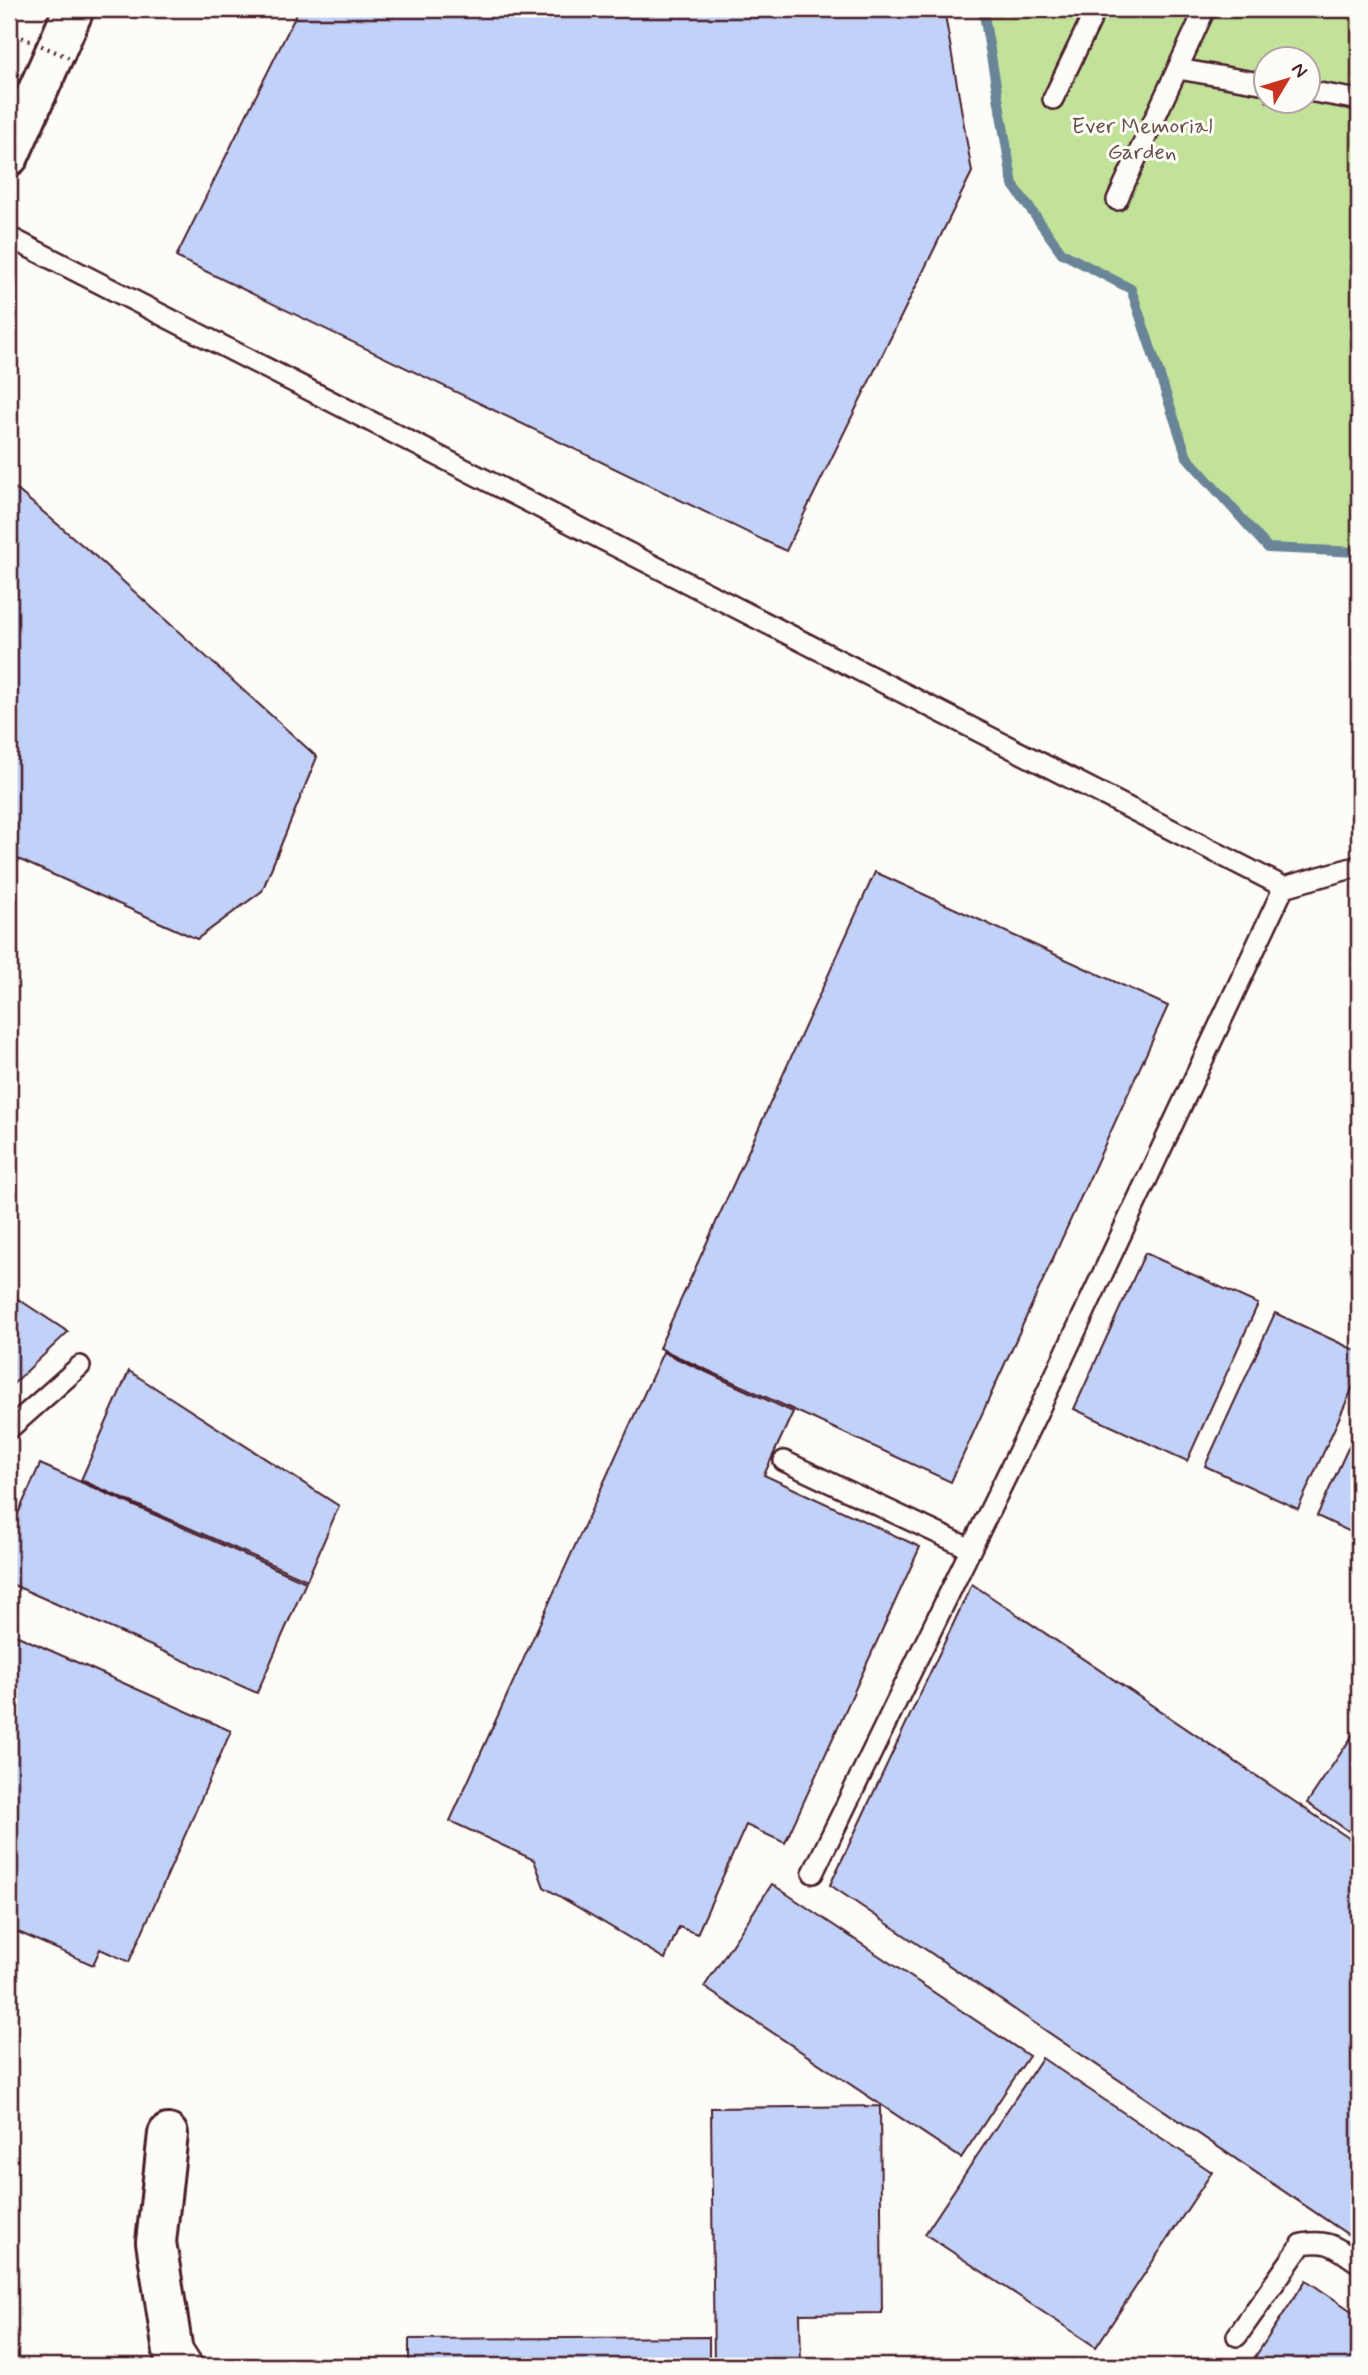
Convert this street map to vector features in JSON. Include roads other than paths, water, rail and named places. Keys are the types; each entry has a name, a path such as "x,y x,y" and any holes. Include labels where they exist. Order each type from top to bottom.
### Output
{"street":[{"path":"9,156 75,9"},
{"path":"168,2134 156,2242 173,2352 183,2366"}],"lane":[{"path":"1053,99 1096,9"},
{"path":"1117,200 1205,9"},
{"path":"1178,69 1252,82"},
{"path":"1322,93 1359,100"},
{"path":"9,237 1284,887 1359,866"},
{"path":"813,1873 971,1549 1284,887"},
{"path":"9,1429 80,1366"},
{"path":"783,1461 971,1549"},
{"path":"1237,2336 1302,2244 1318,2241 1327,2243 1359,2263"}],"waterway":[{"path":"983,9 1013,185 1062,253 1131,289 1187,457 1268,548 1359,552"}],"park label":[{"name":"Ever Memorial Garden","path":"1142,140"}]}
